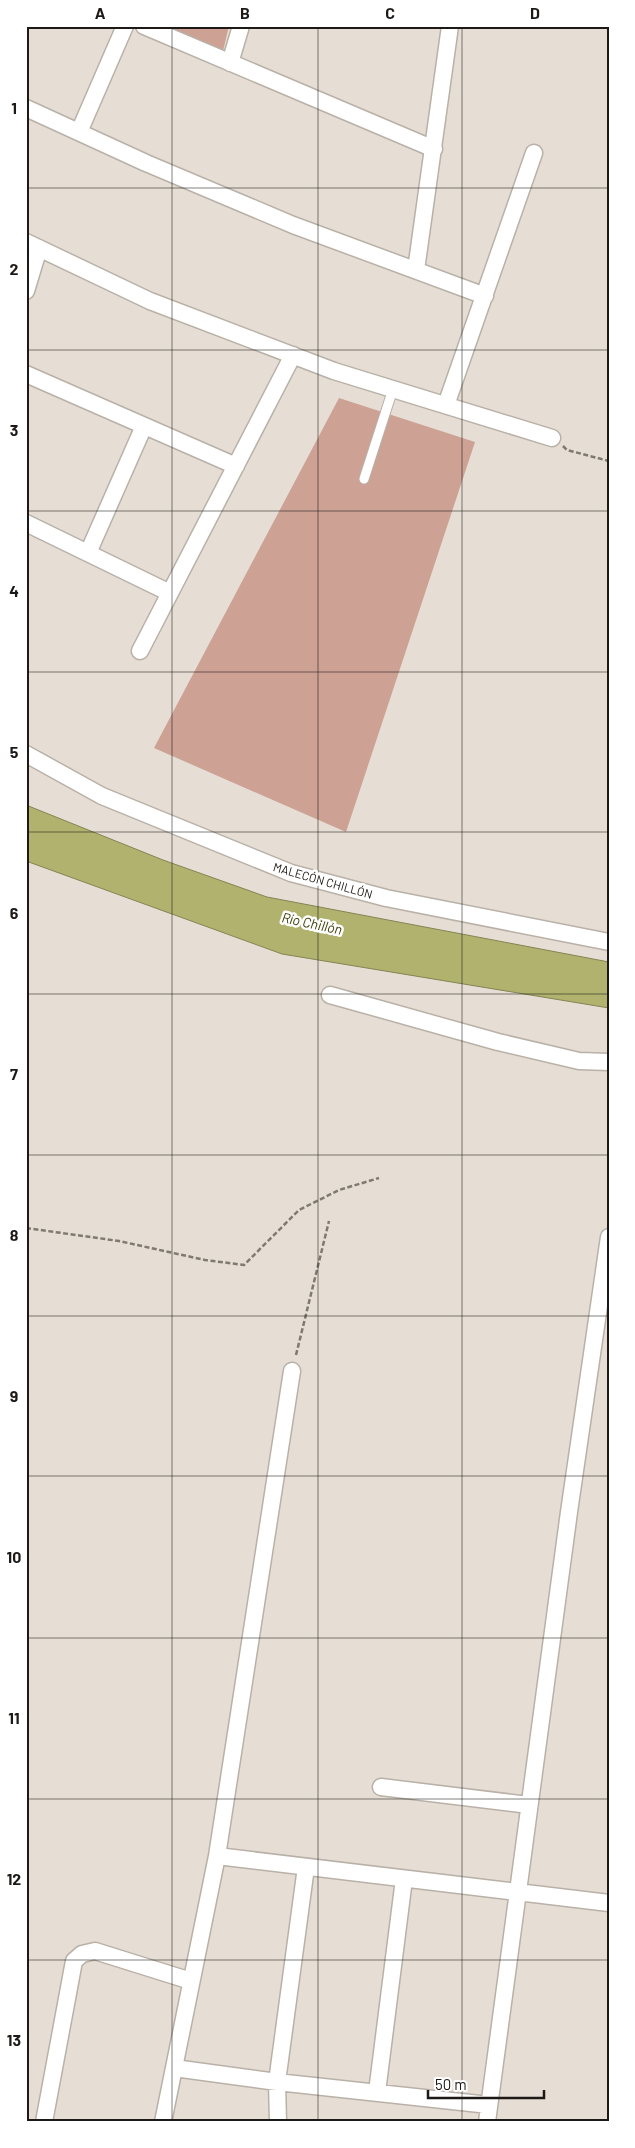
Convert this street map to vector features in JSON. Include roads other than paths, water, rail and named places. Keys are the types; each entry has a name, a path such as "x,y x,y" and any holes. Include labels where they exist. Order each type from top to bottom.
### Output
{"street":[{"path":"79,132 125,26"},
{"path":"144,26 434,149"},
{"path":"230,63 241,26"},
{"path":"416,270 450,26"},
{"path":"26,108 293,225 485,296"},
{"path":"446,405 534,153"},
{"path":"26,291 33,245 150,301 293,355 393,389 552,438"},
{"path":"140,651 293,355"},
{"path":"26,374 236,466"},
{"path":"88,553 144,426"},
{"path":"26,523 170,594"},
{"name":"MALECÓN CHILLÓN","path":"26,754 102,796 291,873 386,898 609,942"},
{"path":"330,995 498,1042 579,1061 609,1062"},
{"path":"486,2122 609,1237"},
{"path":"163,2122 217,1856 292,1371"},
{"path":"382,1788 529,1805"},
{"path":"217,1856 609,1903"},
{"path":"278,2122 277,2082 306,1867"},
{"path":"377,2092 404,1879"},
{"path":"44,2122 74,1961 82,1954 95,1951 192,1981"},
{"path":"174,2068 277,2082 489,2105"}],"lane":[{"path":"364,479 393,389"}],"water":[{"name":"Río Chillón","path":"26,805 163,860 267,897 609,962 609,1008 282,954 26,861"}]}
